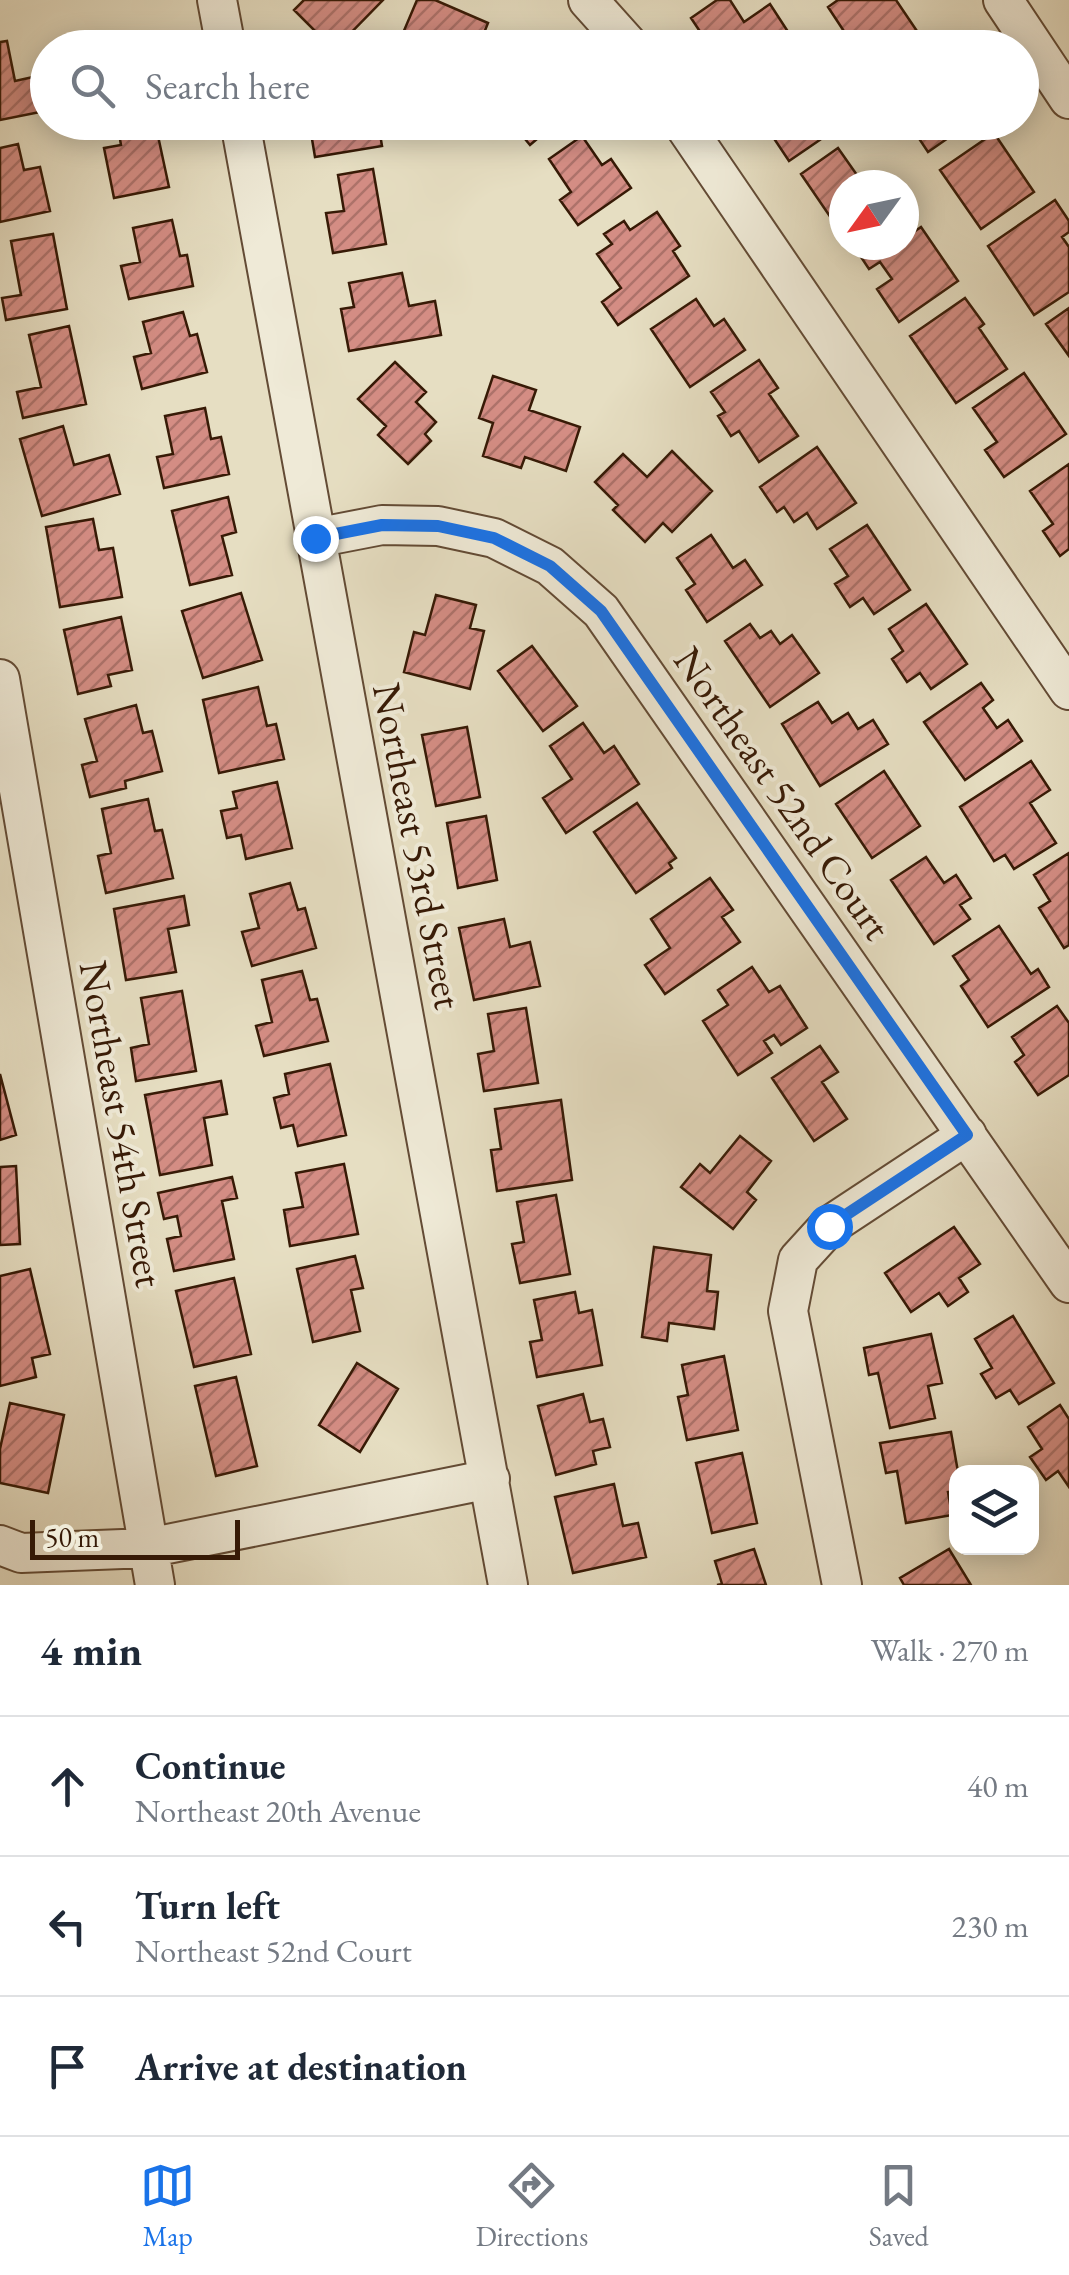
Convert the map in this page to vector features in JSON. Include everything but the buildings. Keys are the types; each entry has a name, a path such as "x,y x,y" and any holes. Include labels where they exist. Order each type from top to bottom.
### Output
{"street":[{"path":"218,0 223,30"},
{"path":"588,0 615,30"},
{"path":"1003,0 1023,30"},
{"path":"1039,54 1069,99"},
{"name":"Northeast 53rd Street","path":"243,140 508,1585"},
{"path":"694,140 1069,690"},
{"name":"Northeast 52nd Court","path":"315,538 382,525 438,526 494,538 550,566 601,611 1069,1282"},
{"name":"Northeast 54th Street","path":"0,678 7,762 154,1585"},
{"path":"842,1585 788,1312 798,1260 829,1226 967,1135"},
{"path":"0,1545 20,1553 148,1548 490,1479"}],"route":[{"path":"315,538 382,525 438,526 494,538 550,566 601,611 967,1135 829,1226"}]}
